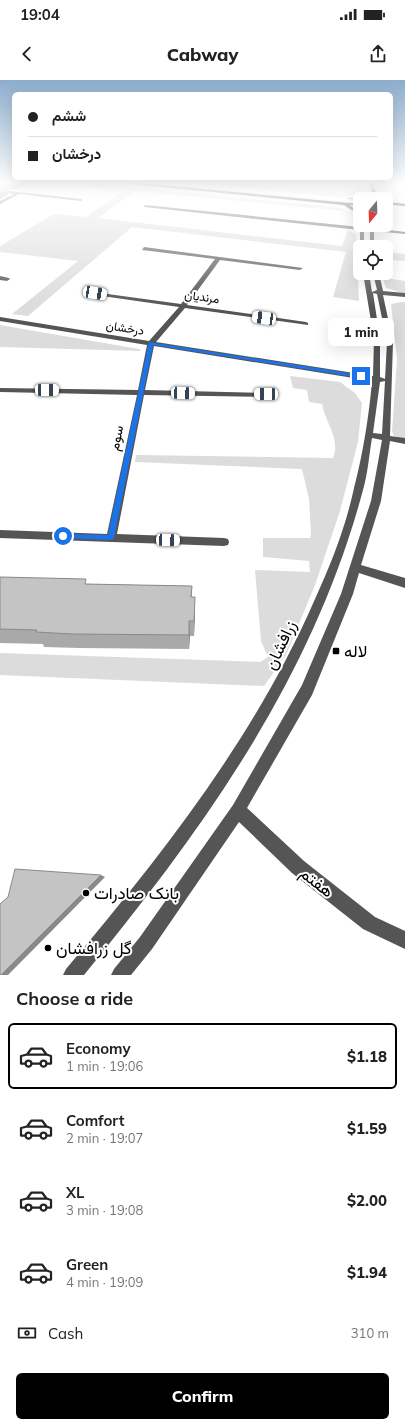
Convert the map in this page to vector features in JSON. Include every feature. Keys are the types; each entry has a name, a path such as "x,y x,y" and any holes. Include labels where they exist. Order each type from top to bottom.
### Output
{"street":[{"path":"318,223 353,226"},
{"path":"0,228 6,228"},
{"path":"393,232 405,234"},
{"path":"144,249 300,268"},
{"path":"151,343 183,306 219,258"},
{"path":"0,278 7,279"},
{"name":"زرافشان","path":"120,975 146,943 238,810 307,690 347,594 376,501 386,438 390,342 375,292 369,280"},
{"name":"زرافشان","path":"72,975 124,914 216,791 285,677 329,580 358,496 370,435 376,378 376,280"},
{"path":"375,292 405,295"},
{"name":"مرنديان","path":"95,293 306,324"},
{"name":"درخشان","path":"0,320 388,380"},
{"name":"سوم","path":"111,538 151,343"},
{"path":"0,390 266,394"},
{"path":"370,435 405,441"},
{"path":"0,534 224,542"},
{"path":"355,567 405,584"},
{"name":"هفتم","path":"238,810 298,867 369,923 405,940"}],"shaded area":[{"path":"39,223 140,223 342,246 348,230 356,234 356,240 353,240 353,280 358,280 359,301 333,297 346,252 132,227 28,316 12,314 78,261 0,252 0,246"},
{"path":"393,253 405,254 405,261 393,260"},
{"path":"393,279 405,281 405,294 386,288 383,280"},
{"path":"405,302 405,439 394,436 392,431 397,359 391,304"},
{"path":"0,325 139,349 141,351 0,347"},
{"path":"290,376 340,382 355,393 362,403 358,442 340,511 315,585 286,655 264,686 0,675 0,653 260,662 268,657 261,641 255,570 310,572 309,561 263,557 263,538 310,538 309,499 302,469 135,462 136,455 333,458 335,451 334,437 322,404 309,402 307,390 293,388"}],"building":[{"path":"0,577 86,579 85,584 192,586 191,597 195,597 194,621 189,621 189,635 72,634 36,632 37,630 0,629"},
{"path":"15,869 101,875 0,975 0,904 8,897"}],"place":[{"name":"لاله","path":"336,651"},
{"name":"بانک صادرات","path":"86,893"},
{"name":"گل زرافشان","path":"48,948"}],"route":[{"path":"63,536 111,538 151,343 361,376"}]}
